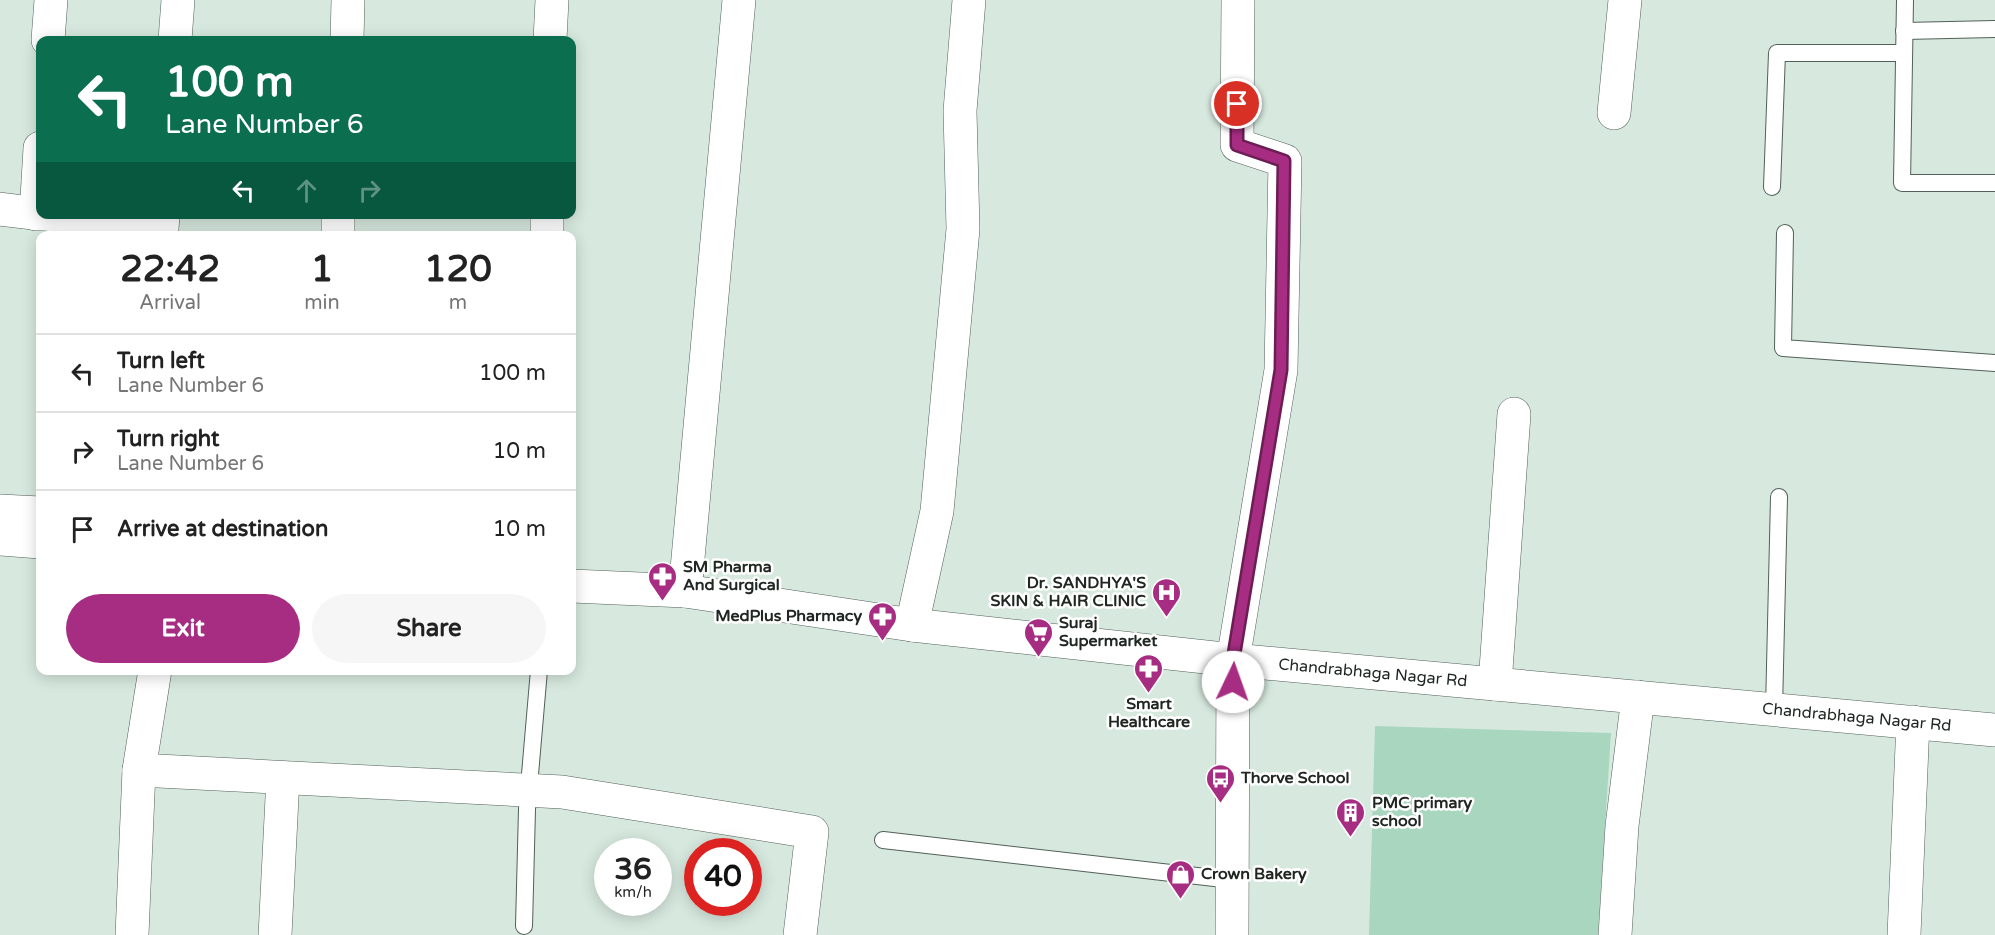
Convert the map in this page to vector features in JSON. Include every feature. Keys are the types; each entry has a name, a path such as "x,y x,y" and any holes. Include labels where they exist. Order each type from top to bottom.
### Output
{"street":[{"path":"48,36 51,0"},
{"path":"175,36 178,0"},
{"path":"346,36 348,0"},
{"path":"550,36 552,0"},
{"path":"685,591 738,0"},
{"path":"912,625 937,511 963,229 960,111 969,0"},
{"path":"1232,935 1233,660 1281,370 1284,161 1237,145 1238,0"},
{"path":"1614,113 1625,0"},
{"path":"0,209 36,214"},
{"path":"91,219 162,226"},
{"path":"1495,684 1514,414"},
{"path":"0,511 36,513"},
{"path":"0,539 36,542"},
{"name":"Chandrabhaga Nagar Rd","path":"576,586 685,591 912,625 1233,660 1995,730"},
{"path":"132,935 139,770 154,675"},
{"path":"1616,935 1622,825 1638,697"},
{"path":"1904,935 1913,722"},
{"path":"139,770 562,792 812,832 800,935"},
{"path":"275,935 283,778"}],"lane":[{"path":"1905,0 1902,183 1995,183"},
{"path":"1904,31 1995,29"},
{"path":"1772,187 1777,52 1904,52"},
{"path":"1785,233 1783,348 1995,363"},
{"path":"1774,709 1779,497"},
{"path":"524,926 527,809 539,675"},
{"path":"883,840 1232,880"}],"green space":[{"path":"1375,726 1611,733 1598,935 1369,935"}],"place":[{"name":"SM Pharma And Surgical","path":"662,602"},
{"name":"Dr. SANDHYA'S SKIN & HAIR CLINIC","path":"1167,618"},
{"name":"MedPlus Pharmacy","path":"883,642"},
{"name":"Suraj Supermarket","path":"1038,658"},
{"name":"Smart Healthcare","path":"1149,694"},
{"name":"Thorve School","path":"1220,804"},
{"name":"PMC primary school","path":"1351,838"},
{"name":"Crown Bakery","path":"1180,900"}],"route":[{"path":"1233,682 1233,660 1281,370 1284,161 1237,145 1237,104"}]}
